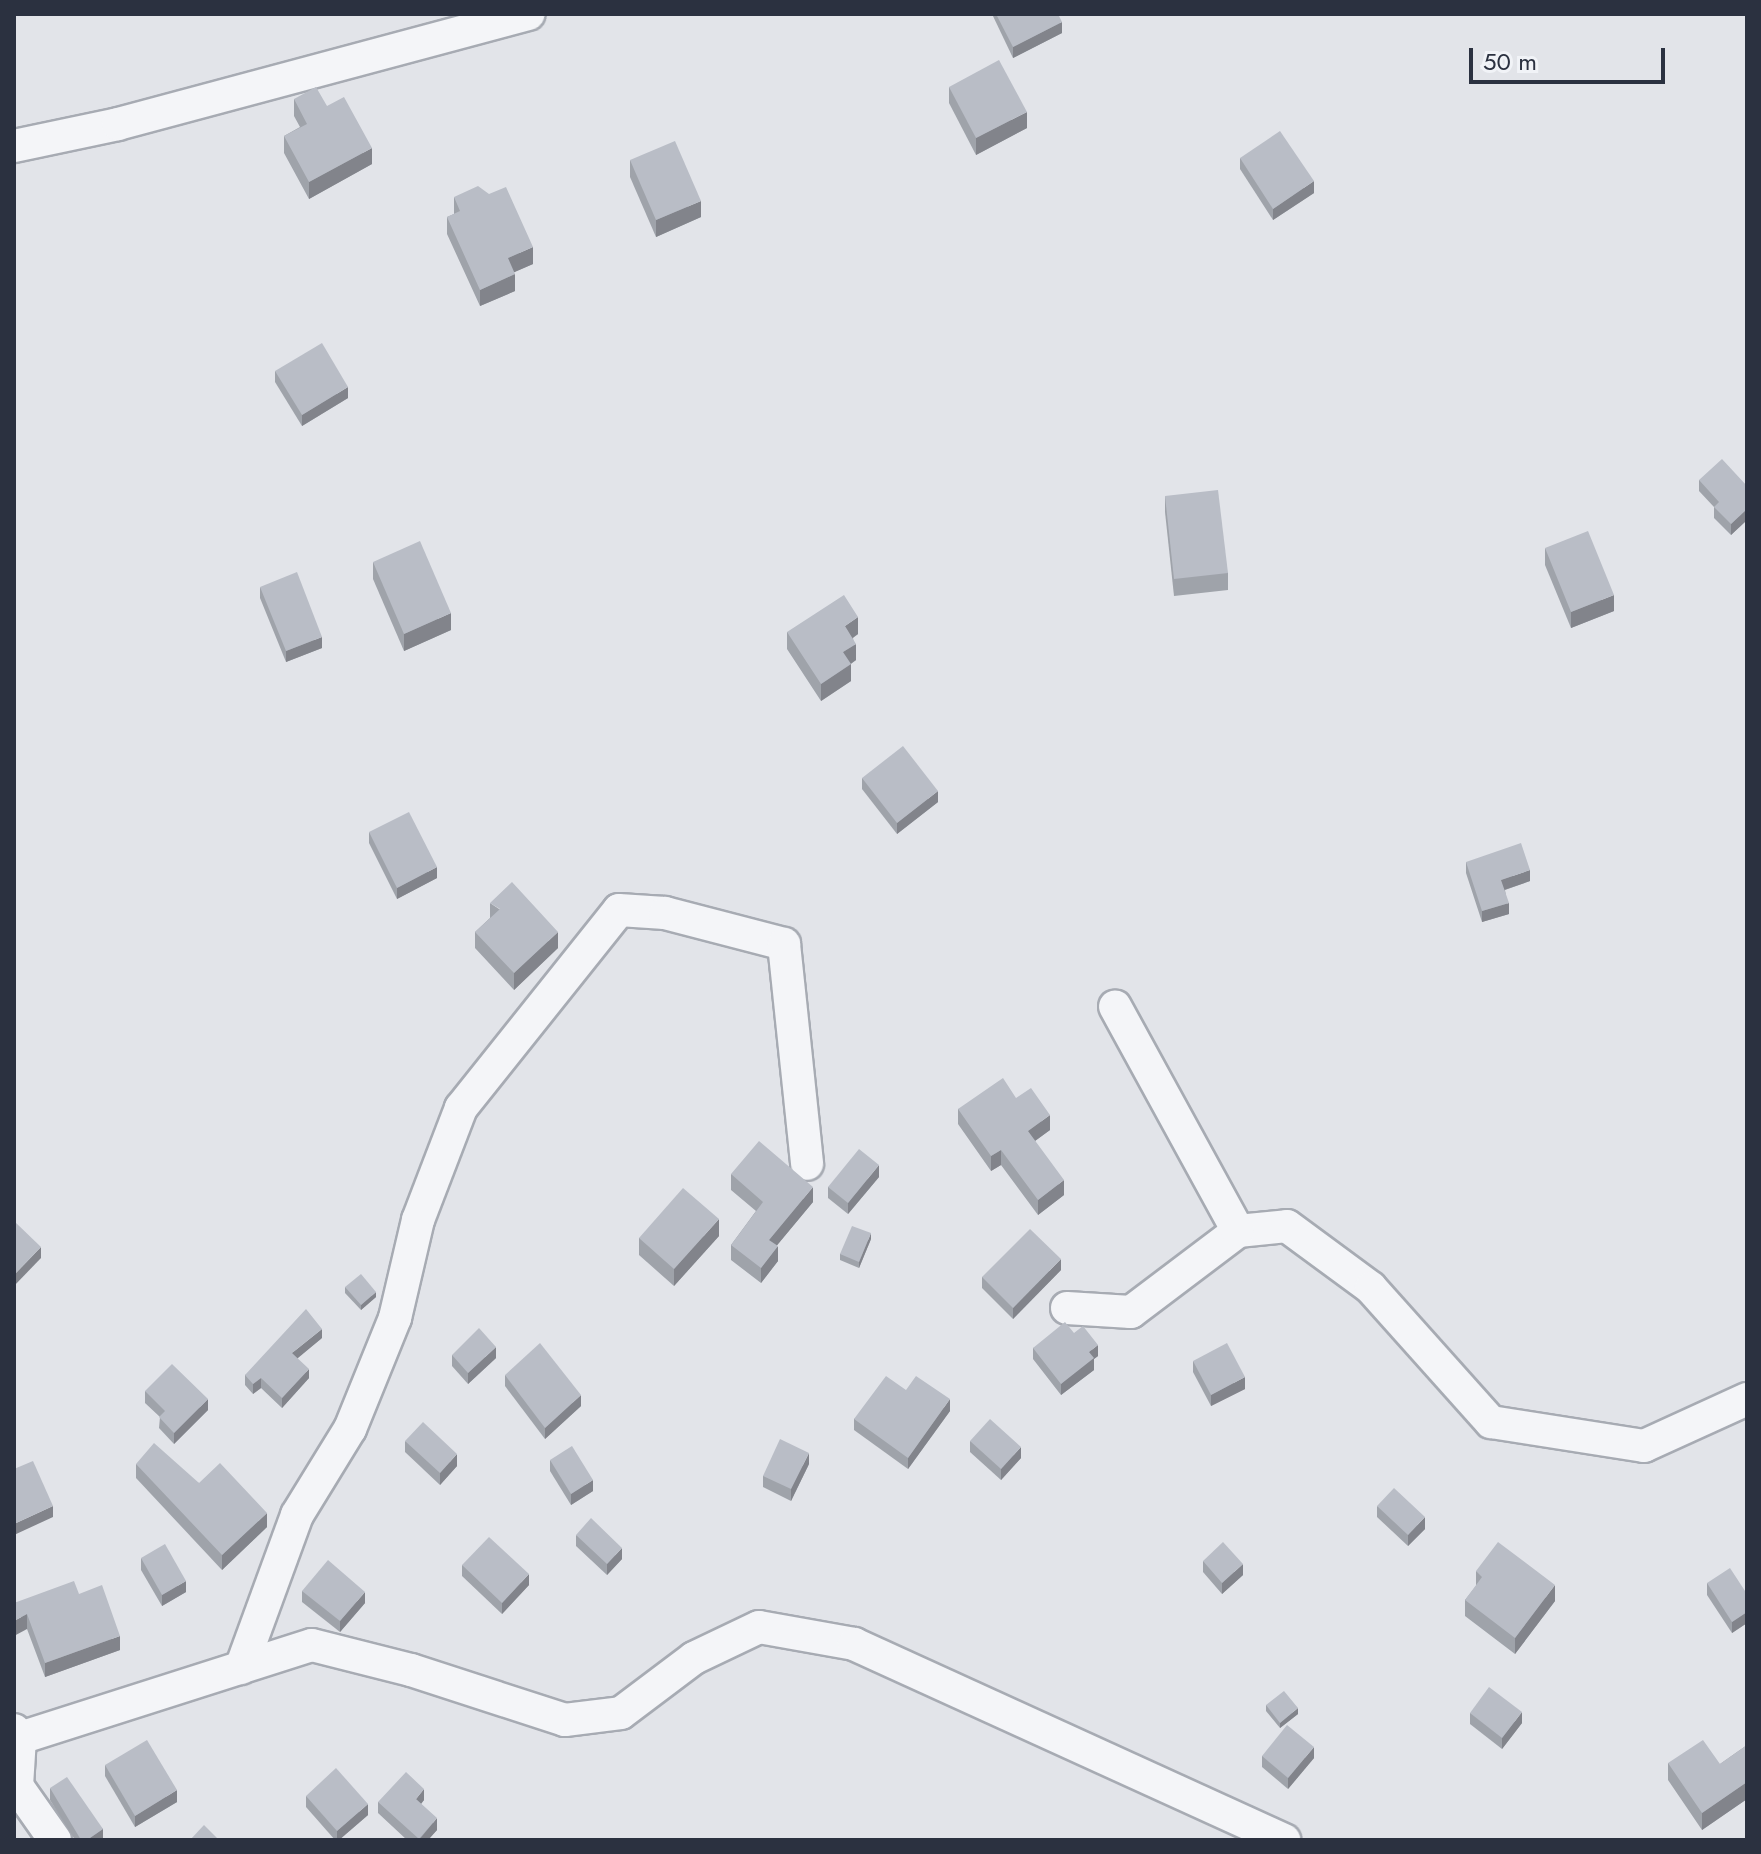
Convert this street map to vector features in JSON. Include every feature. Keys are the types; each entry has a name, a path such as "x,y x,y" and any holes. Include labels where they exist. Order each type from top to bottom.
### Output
{"street":[{"path":"14,146 118,124 529,14"},
{"path":"241,1668 297,1515 350,1429 395,1318 418,1220 461,1108 619,910 665,913 784,944 807,1164"},
{"path":"1115,1006 1238,1231"},
{"path":"1067,1308 1131,1312 1238,1231 1287,1226 1371,1288 1491,1422 1644,1446 1747,1399"},
{"path":"55,1840 16,1788 17,1734 312,1645 411,1670 565,1720 621,1713 694,1658 759,1627 854,1644 1285,1840"}],"building":[{"path":"996,14 1058,14 1062,22 1013,47"},
{"path":"999,60 1027,112 976,138 949,87"},
{"path":"316,87 327,106 344,97 372,148 309,182 284,136 307,124 294,99"},
{"path":"1280,131 1314,181 1273,209 1240,158"},
{"path":"675,141 701,201 656,220 630,160"},
{"path":"478,186 489,194 506,187 533,247 508,258 515,274 480,290 447,217 460,211 454,197"},
{"path":"322,343 348,387 302,415 275,371"},
{"path":"1722,459 1747,486 1747,509 1731,524 1714,507 1719,502 1699,480"},
{"path":"1218,490 1228,573 1174,579 1165,496"},
{"path":"1588,531 1614,595 1571,612 1545,548"},
{"path":"420,541 451,613 404,634 373,562"},
{"path":"297,572 322,637 286,651 260,587"},
{"path":"844,595 858,617 845,626 856,644 843,652 851,664 821,684 787,632"},
{"path":"903,746 938,791 897,823 862,778"},
{"path":"409,812 437,867 397,888 369,832"},
{"path":"1521,843 1530,870 1501,880 1509,903 1482,911 1466,862"},
{"path":"512,882 558,932 514,973 475,932 500,909 490,903"},
{"path":"1003,1078 1016,1098 1031,1088 1050,1115 1028,1131 1064,1180 1038,1200 1001,1150 991,1156 958,1109"},
{"path":"759,1141 813,1187 769,1240 778,1246 761,1268 731,1245 763,1202 731,1174"},
{"path":"859,1149 879,1165 848,1203 828,1187"},
{"path":"683,1188 719,1219 674,1269 639,1238"},
{"path":"14,1221 41,1247 14,1275"},
{"path":"852,1226 871,1233 859,1262 840,1254"},
{"path":"1030,1229 1061,1259 1013,1308 982,1277"},
{"path":"361,1274 376,1292 361,1305 345,1287"},
{"path":"306,1309 322,1329 292,1353 309,1369 282,1398 261,1378 253,1384 245,1375"},
{"path":"1065,1322 1074,1333 1083,1326 1098,1345 1089,1352 1094,1358 1061,1384 1033,1348"},
{"path":"479,1328 496,1347 468,1373 452,1355"},
{"path":"540,1343 581,1395 545,1428 505,1375"},
{"path":"1227,1343 1245,1377 1211,1395 1193,1361"},
{"path":"172,1364 208,1399 174,1433 159,1417 165,1411 145,1391"},
{"path":"886,1376 906,1390 916,1376 950,1399 908,1458 854,1419"},
{"path":"990,1419 1021,1447 1001,1469 970,1441"},
{"path":"423,1422 457,1454 440,1473 405,1441"},
{"path":"780,1439 809,1453 791,1489 763,1476"},
{"path":"154,1443 199,1483 220,1463 267,1513 222,1555 136,1464"},
{"path":"572,1446 593,1480 571,1494 550,1460"},
{"path":"33,1461 53,1506 14,1524 14,1469"},
{"path":"1394,1488 1425,1517 1408,1535 1377,1506"},
{"path":"591,1518 622,1548 607,1564 576,1535"},
{"path":"489,1537 529,1574 502,1603 462,1565"},
{"path":"1223,1542 1243,1564 1222,1583 1203,1561"},
{"path":"1498,1542 1555,1585 1515,1638 1465,1600 1482,1577 1476,1571"},
{"path":"165,1544 186,1581 162,1595 141,1558"},
{"path":"328,1560 365,1592 340,1621 302,1591"},
{"path":"1730,1568 1747,1594 1747,1612 1732,1622 1707,1583"},
{"path":"74,1581 79,1594 102,1585 120,1636 45,1663 27,1614 14,1621 14,1603"},
{"path":"1489,1687 1522,1712 1502,1738 1470,1713"},
{"path":"1284,1691 1298,1708 1280,1723 1266,1705"},
{"path":"1287,1725 1314,1747 1288,1778 1262,1756"},
{"path":"147,1740 177,1790 135,1816 105,1765"},
{"path":"1703,1740 1720,1764 1747,1745 1747,1782 1702,1813 1668,1763"},
{"path":"336,1768 368,1804 337,1831 306,1796"},
{"path":"406,1772 424,1789 416,1799 437,1818 419,1839 378,1802"},
{"path":"67,1777 103,1829 87,1840 81,1840 50,1788"},
{"path":"204,1825 219,1840 190,1840"}]}
